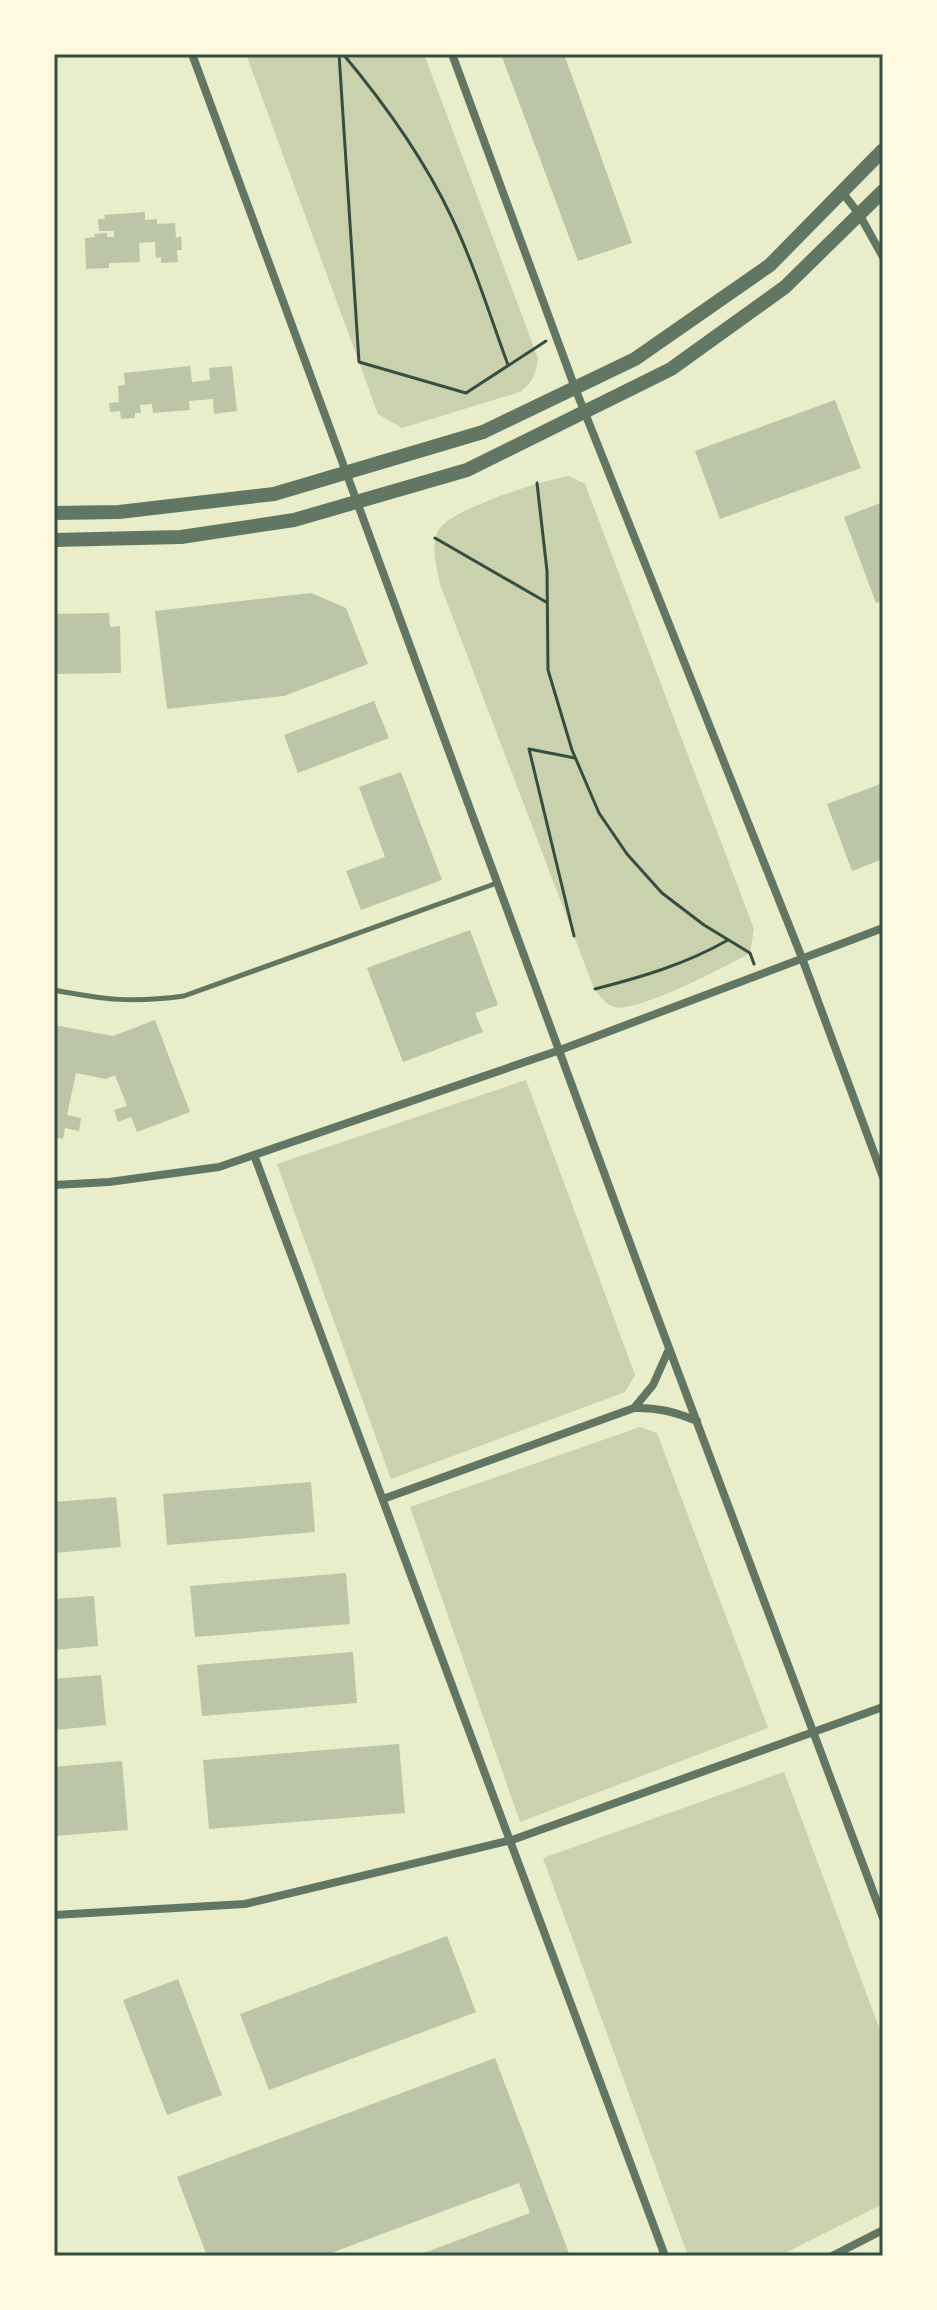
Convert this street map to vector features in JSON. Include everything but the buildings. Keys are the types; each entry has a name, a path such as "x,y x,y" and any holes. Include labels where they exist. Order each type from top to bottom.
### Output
{"street":[{"path":"192,54 669,1348 883,1918"},
{"path":"452,54 575,388 802,958 883,1177"},
{"path":"54,513 119,512 274,494 483,432 635,359 770,265 883,150"},
{"path":"54,540 181,537 294,520 467,470 671,369 785,287 883,191"},
{"path":"842,192 859,214 883,257"},
{"path":"54,1185 109,1182 219,1167 560,1050 883,928"},
{"path":"254,1155 665,2256"},
{"path":"634,1408 653,1385 669,1348"},
{"path":"383,1499 634,1408 671,1411 697,1421"},
{"path":"54,1915 245,1904 512,1840 883,1707"},
{"path":"832,2256 883,2230"}],"lane":[{"path":"54,990 111,1001 148,1001 184,996 498,882"}],"path":[{"path":"341,54 370,87 452,217 508,365"},
{"path":"341,54 359,362 466,393 556,335"},
{"path":"537,483 547,571 548,670 575,758 599,813 627,854 662,893 704,925 750,953 758,975"},
{"path":"435,538 546,602"},
{"path":"574,936 529,749 575,758"},
{"path":"595,989 653,974 701,955 728,940"}],"green space":[{"path":"246,54 424,54 538,358 533,377 520,392 402,428 378,414"},
{"path":"569,476 585,484 754,929 750,953 682,987 626,1007 608,1004 593,986 440,584 435,555 437,534 449,520 500,496"},
{"path":"526,1080 635,1375 625,1392 391,1479 277,1164"},
{"path":"640,1427 657,1433 768,1728 520,1822 410,1507"},
{"path":"784,1772 883,2038 883,2204 779,2256 688,2256 543,1858"}]}
